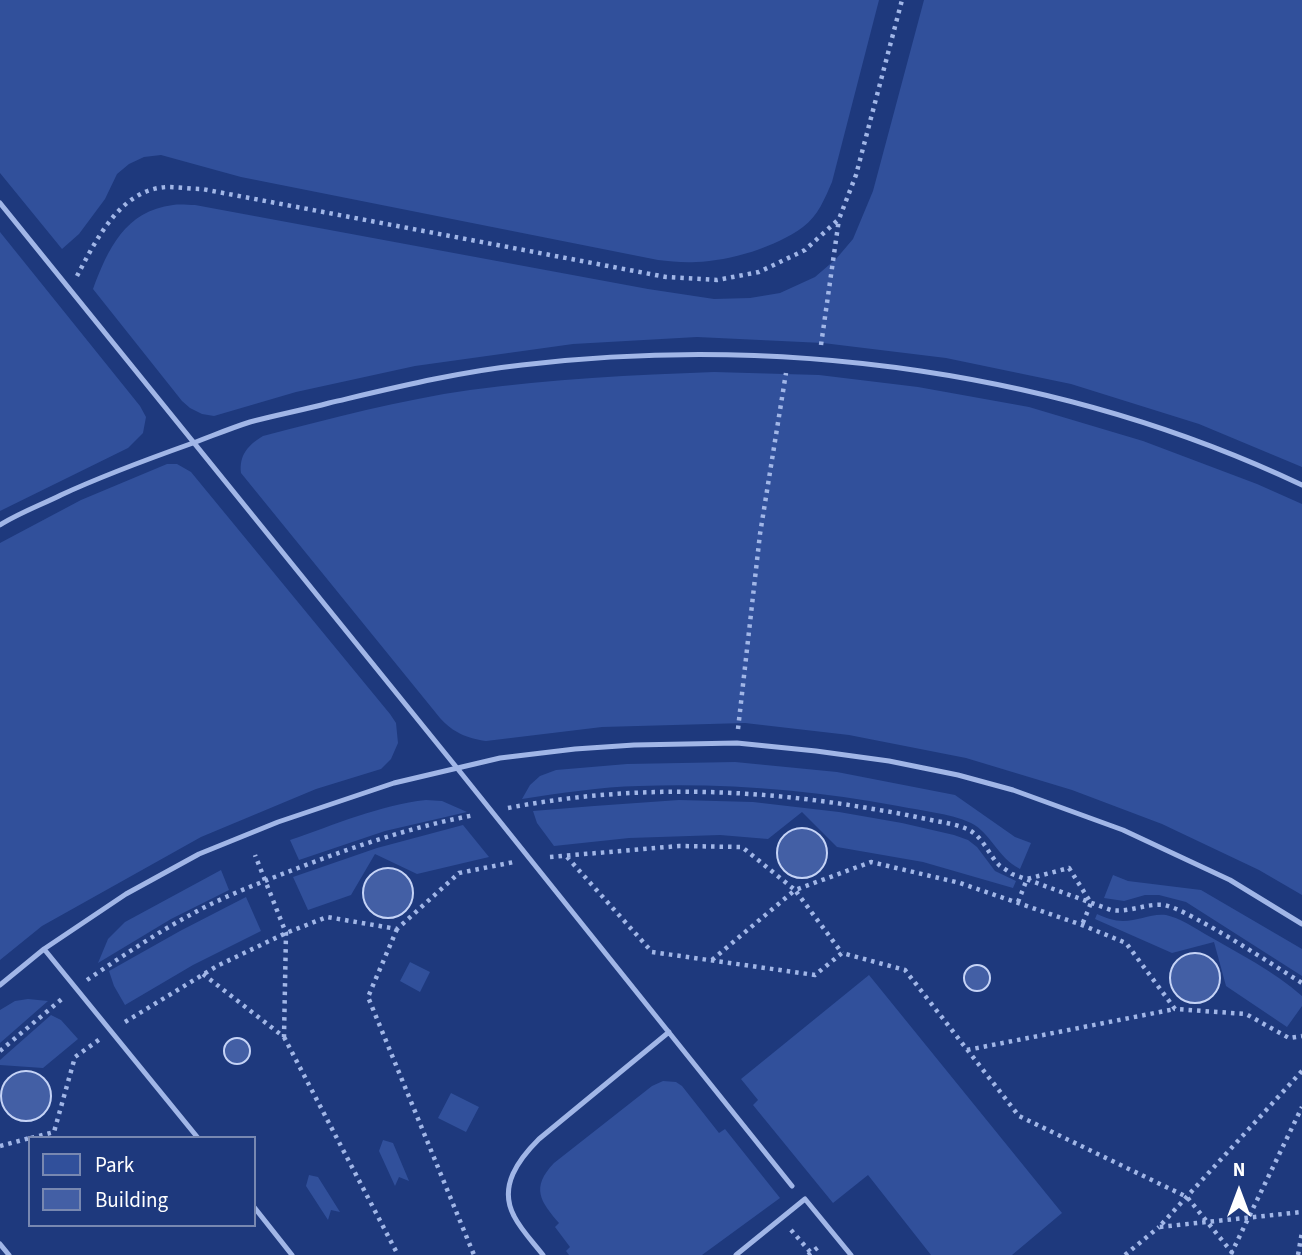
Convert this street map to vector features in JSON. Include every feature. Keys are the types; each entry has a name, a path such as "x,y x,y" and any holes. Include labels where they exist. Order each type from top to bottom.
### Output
{"lane":[{"path":"0,203 792,1186"},
{"path":"0,525 101,477 262,419 416,383 520,365 641,355 789,357 891,366 970,380 1062,399 1173,433 1302,485"},
{"path":"0,985 44,949 126,894 199,854 278,822 394,783 500,758 634,745 737,743 888,761 958,775 1013,790 1123,830 1230,880 1302,924"},
{"path":"44,949 196,1136"},
{"path":"543,1255 512,1212 508,1193 511,1176 522,1157 539,1139 668,1032"},
{"path":"736,1255 805,1199 851,1255"},
{"path":"256,1210 292,1255"},
{"path":"0,1244 9,1255"}],"path":[{"path":"819,360 839,219 856,175 902,0"},
{"path":"70,290 100,234 121,209 144,192 166,187 202,189 666,278 717,280 759,272 805,250 839,219"},
{"path":"737,743 760,534 789,357"},
{"path":"0,1051 76,988 134,948 192,914 265,880 402,833 492,811 591,796 662,791 720,791 839,803 901,813 967,829 982,841 999,864 1012,874 1111,910 1121,912 1146,906 1167,906 1226,935 1302,983"},
{"path":"474,1255 368,997 397,929 459,873 530,859 679,846 742,847 795,890 842,953 905,970 1018,1116 1187,1197 1232,1254 1302,1107"},
{"path":"255,855 286,933 284,1037"},
{"path":"567,856 652,952 815,975 842,953"},
{"path":"712,960 795,890 871,863 960,883 1126,943 1175,1009"},
{"path":"1027,880 1069,867 1091,903"},
{"path":"1018,902 1027,880"},
{"path":"1082,925 1091,903"},
{"path":"39,1136 54,1132 75,1057 111,1031 203,974 286,933 327,917 397,929"},
{"path":"203,974 284,1037 398,1255"},
{"path":"967,1049 1175,1009 1246,1014 1289,1038 1302,1036"},
{"path":"1125,1255 1159,1227 1302,1071"},
{"path":"0,1146 28,1139"},
{"path":"1159,1227 1302,1212"},
{"path":"781,1219 813,1255"},
{"path":"1298,1255 1302,1232"}],"green space":[{"path":"0,0 879,0 832,182 817,212 803,227 766,247 723,259 686,262 658,260 241,177 161,155 144,157 117,174 105,199 79,234 62,249 0,173"},
{"path":"924,0 1302,0 1302,467 1199,424 1071,384 946,358 823,343 697,337 573,344 415,366 296,392 214,416 202,414 182,401 93,289 112,246 131,224 156,209 173,205 195,205 714,299 750,298 780,293 815,277 836,259 853,239 873,191"},
{"path":"0,232 140,406 146,417 143,433 128,448 0,511"},
{"path":"714,372 819,375 918,387 1029,407 1143,441 1302,504 1302,895 1259,870 1162,824 1072,790 966,758 849,735 745,723 602,727 486,741 466,736 450,728 440,718 241,473 241,461 246,451 263,436 392,404 470,390 531,383"},
{"path":"167,464 177,464 191,472 390,714 396,723 398,743 391,759 381,769 316,789 201,837 42,926 0,960 0,543 81,500"},
{"path":"735,762 837,772 955,795 1015,837 1031,843 1020,869 1005,858 978,827 963,820 866,800 769,789 671,785 580,791 522,799 530,785 540,776 556,770 627,764"},
{"path":"426,800 442,801 467,812 385,831 299,860 290,840 374,811"},
{"path":"679,800 753,802 839,812 954,835 977,847 995,871 1016,881 1013,888 923,862 837,847 802,812 768,839 720,835 629,838 554,846 537,823 533,811"},
{"path":"463,825 489,857 417,874 375,854 351,895 308,910 293,877 377,848"},
{"path":"221,870 229,890 171,919 98,963 108,939 125,922"},
{"path":"1113,875 1128,881 1201,890 1302,949 1302,976 1186,902 1159,895 1145,895 1124,901 1104,898"},
{"path":"246,897 261,931 193,965 125,1005 109,971"},
{"path":"1097,914 1120,921 1161,915 1181,920 1280,978 1302,996 1302,1006 1287,1027 1226,986 1214,942 1172,953 1095,919"},
{"path":"410,962 430,972 420,992 400,981"},
{"path":"869,975 1062,1213 1012,1255 931,1255 868,1175 833,1203 753,1105 758,1100 741,1079"},
{"path":"15,1001 48,1001 0,1043 0,1010"},
{"path":"51,1015 61,1020 78,1039 43,1068 0,1065 0,1060"},
{"path":"663,1081 676,1082 682,1086 719,1133 725,1129 780,1198 702,1255 569,1255 566,1251 570,1247 555,1227 559,1223 543,1201 540,1187 542,1180 554,1163 652,1086"},
{"path":"451,1093 479,1107 466,1132 438,1118"},
{"path":"383,1140 393,1143 409,1181 399,1177 395,1186 379,1151"},
{"path":"309,1175 318,1177 340,1212 331,1210 328,1220 306,1186"}],"building":[{"path":"802,828 819,836 827,853 819,870 802,878 785,870 777,853 785,836"},
{"path":"388,868 405,876 413,893 405,910 388,918 371,910 363,893 371,876"},
{"path":"1195,953 1212,961 1220,978 1212,995 1195,1003 1178,995 1170,978 1178,961"},
{"path":"977,965 986,969 990,978 986,987 977,991 968,987 964,978 968,969"},
{"path":"237,1038 246,1042 250,1051 246,1060 237,1064 228,1060 224,1051 228,1042"},
{"path":"26,1071 43,1079 51,1096 43,1113 26,1121 9,1113 1,1096 9,1079"}]}
